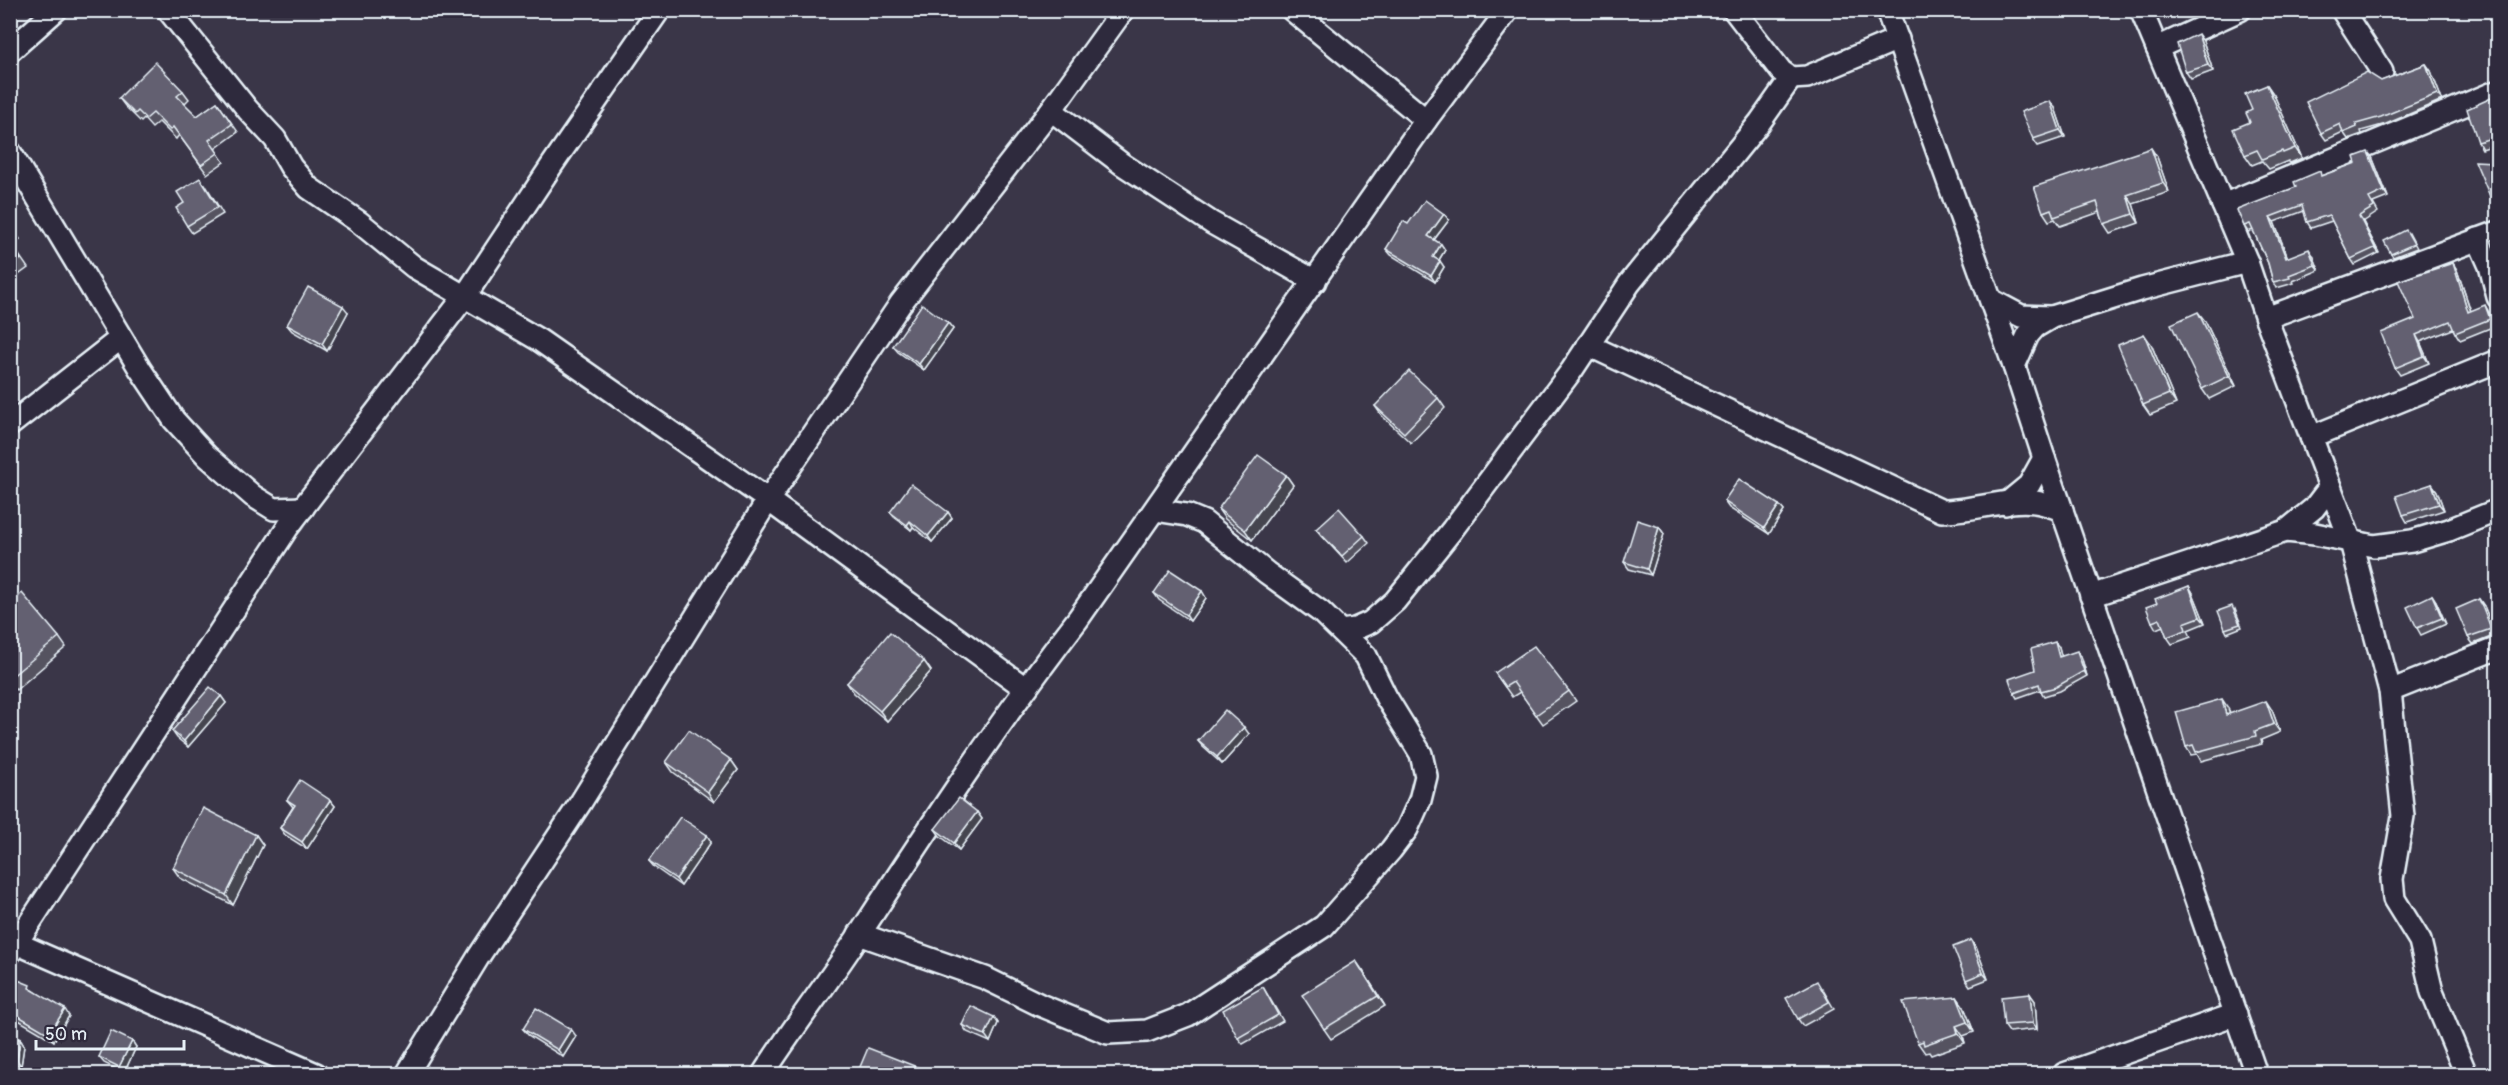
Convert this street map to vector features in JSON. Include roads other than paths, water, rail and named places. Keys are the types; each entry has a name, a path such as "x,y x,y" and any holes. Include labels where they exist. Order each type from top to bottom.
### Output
{"street":[{"path":"10,51 56,10"},
{"path":"168,10 274,139 291,167 309,188 359,222 414,267 539,340 768,500 1025,688"},
{"path":"316,1074 12,944 288,527 465,296 659,10"},
{"path":"407,1074 479,956 581,802 768,500 901,303 1051,110 1123,10"},
{"path":"1292,10 1426,120"},
{"path":"763,1074 859,934 921,838 1025,688 1078,619 1426,120 1508,10"},
{"path":"1734,10 1780,71 1791,78 1807,77 1898,39"},
{"path":"1887,10 2014,366 2256,1074"},
{"path":"2141,10 2247,262 2351,542 2390,691 2403,816 2392,879 2394,899 2420,941 2432,992 2466,1074"},
{"path":"2157,48 2240,10"},
{"path":"2342,10 2382,72"},
{"path":"1341,631 1371,622 1395,601 1452,530 1588,345 1629,284 1760,122 1791,78"},
{"path":"2223,205 2498,91"},
{"path":"1051,110 1122,164 1212,223 1315,281"},
{"path":"10,152 121,338 174,420 207,456 253,496 274,509 303,508"},
{"path":"2266,318 2488,235 2490,266 2498,297"},
{"path":"2014,366 2028,335 2035,327 2052,317 2142,289 2247,262"},
{"path":"1990,300 2021,316 2052,317"},
{"path":"10,425 121,338"},
{"path":"1588,345 1942,511 2035,502 2062,510"},
{"path":"2311,438 2498,361"},
{"path":"2006,504 2029,485 2044,458"},
{"path":"2091,596 2286,531 2314,507 2330,487"},
{"path":"859,934 985,978 1040,1005 1108,1033 1147,1031 1188,1015 1324,926 1407,829 1420,800 1426,776 1421,754 1386,698 1366,656 1321,612 1267,573 1204,522 1187,514 1155,510"},
{"path":"2286,531 2315,534 2374,546 2412,541 2449,530 2498,510"},
{"path":"2390,691 2498,648"},
{"path":"2064,1074 2236,1014"}]}
